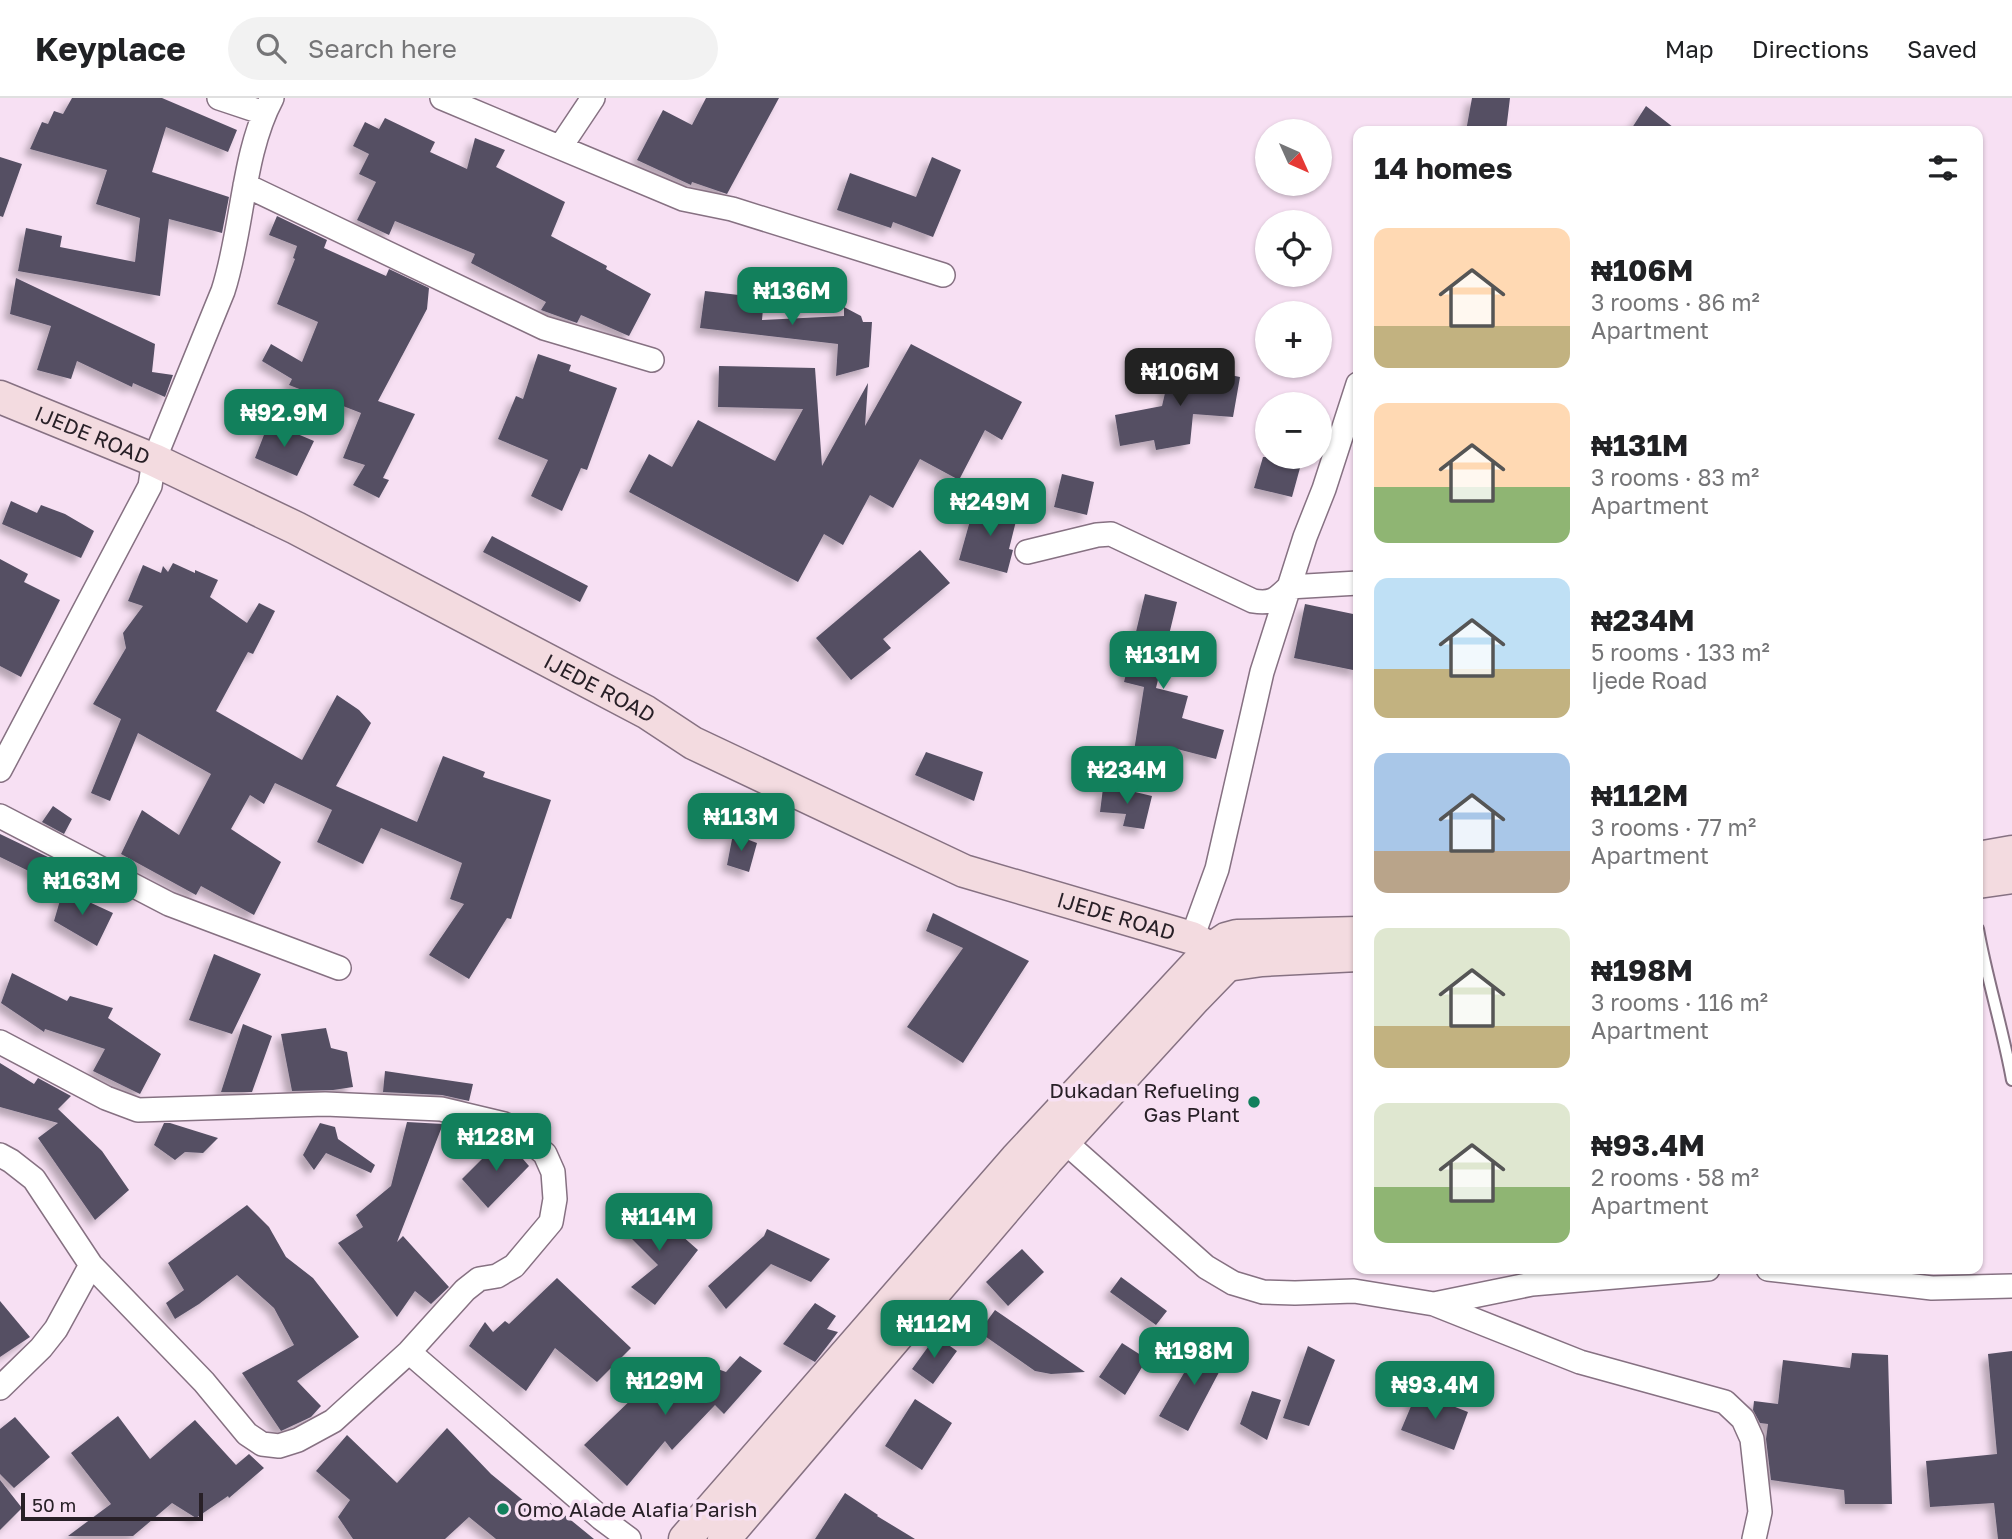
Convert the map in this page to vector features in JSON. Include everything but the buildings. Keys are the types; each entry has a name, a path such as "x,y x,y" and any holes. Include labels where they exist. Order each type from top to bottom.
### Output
{"main road":[{"name":"IJEDE ROAD","path":"0,397 154,460 296,528 646,712 693,743 964,871 1210,951 1262,960 1353,956"},
{"path":"1983,857 2012,852"},
{"path":"1983,881 2012,877"},
{"path":"685,1539 1016,1159 1210,951 1226,939 1237,936 1353,933"},
{"path":"724,1539 1064,1141 1210,951"}],"street":[{"path":"0,770 150,486 154,460 223,291 232,262 245,185 268,106 219,98"},
{"path":"442,98 683,199 732,209 943,275"},
{"path":"561,146 593,98"},
{"path":"245,185 544,328 652,359"},
{"path":"1210,951 1217,869 1262,672 1353,399"},
{"path":"1027,552 1111,534 1254,601 1268,603 1275,601 1289,587 1353,583"},
{"path":"0,816 169,904 338,968"},
{"path":"0,1042 106,1098 138,1110 325,1104 441,1109 504,1124 524,1136 545,1154 553,1172 555,1199 551,1222 514,1266 497,1276 479,1279 465,1290 409,1352 333,1421 298,1440 279,1446 262,1444 247,1434 204,1382 91,1265 34,1179 0,1156"},
{"path":"1064,1141 1206,1267 1233,1283 1263,1292 1354,1291 1434,1304 1580,1362 1725,1402 1743,1419 1752,1439 1759,1512 1754,1539"},
{"path":"0,1388 41,1348 56,1329 91,1265"},
{"path":"1434,1304 1531,1284 1649,1274"},
{"path":"1809,1274 1932,1289 2012,1286"},
{"path":"409,1352 601,1518 629,1539"}],"lane":[{"path":"1983,955 2004,1031 2012,1080"}],"place":[{"name":"Dukadan Refueling Gas Plant","path":"1254,1102"},
{"name":"Omo Alade Alafia Parish","path":"503,1509"}]}
